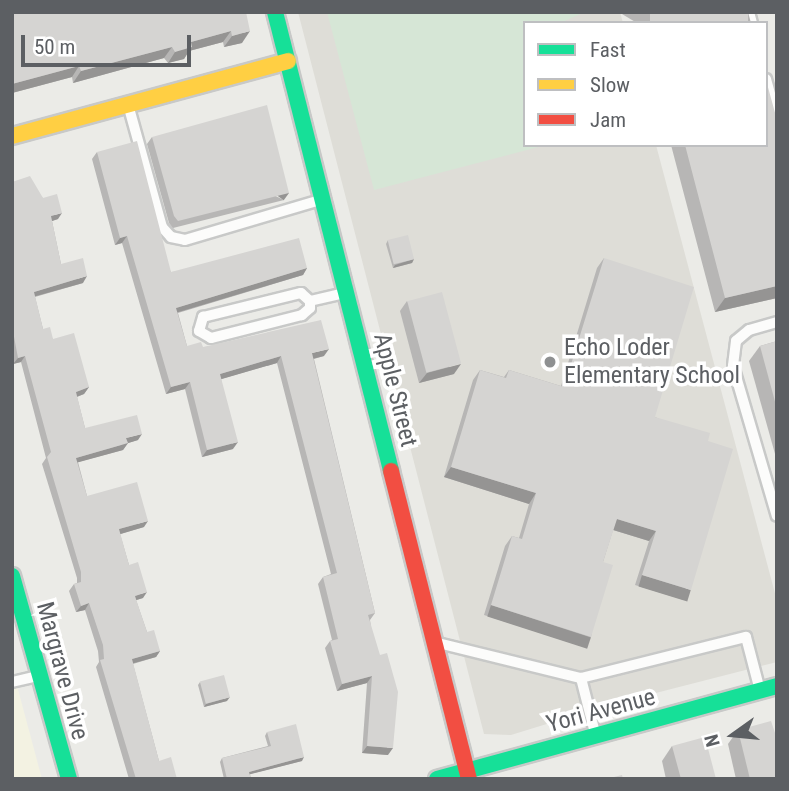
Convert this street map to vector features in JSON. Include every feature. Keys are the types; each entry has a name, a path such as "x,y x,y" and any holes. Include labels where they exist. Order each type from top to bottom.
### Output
{"street":[{"name":"Apple Street","path":"275,12 468,775"},
{"path":"12,136 288,61"},
{"name":"Margrave Drive","path":"12,576 69,779"},
{"name":"Yori Avenue","path":"437,779 468,775 595,736 777,686"}],"lane":[{"path":"768,86 777,120"},
{"path":"128,104 166,233 185,240 323,200"},
{"path":"310,301 346,292"},
{"path":"301,293 310,301 310,309 302,314 211,338 199,331 203,317 301,293"},
{"path":"777,323 749,330 736,341 733,366 777,516"},
{"path":"436,642 581,678 746,636 761,691"},
{"path":"12,682 40,675"},
{"path":"581,678 595,736"}],"shaded area":[{"name":"Echo Loder Elementary School","path":"298,12 620,12 622,21 523,21 523,147 657,147 777,601 777,662 605,706 511,735 484,734"},
{"path":"327,12 585,12 565,21 523,21 523,147 538,147 374,190"},
{"path":"12,667 42,779 12,779"}],"building":[{"path":"12,12 246,12 250,31 232,36 231,31 191,42 192,47 175,52 172,47 81,71 79,66 12,84"},
{"path":"650,12 748,12 748,21 650,21"},
{"path":"768,87 777,120 777,286 725,298 686,147 768,147"},
{"path":"267,105 289,193 178,221 174,216 152,137"},
{"path":"137,141 171,272 299,238 307,268 176,308 187,346 201,342 203,347 321,320 329,349 312,353 375,613 368,615 380,655 387,653 398,692 393,748 367,746 372,676 342,684 330,641 338,639 323,577 337,573 281,356 220,374 238,442 207,450 190,382 171,387 127,236 120,238 97,152"},
{"path":"30,176 43,198 57,194 62,213 51,216 61,264 83,258 87,276 34,292 43,329 50,327 53,339 74,333 89,387 76,392 85,428 137,415 142,434 126,438 128,443 76,458 87,496 137,482 148,521 119,529 129,565 138,562 147,592 135,596 147,632 154,630 160,651 132,659 159,761 171,757 177,779 136,779 100,660 104,659 103,645 89,603 81,606 74,584 81,582 81,572 47,457 51,452 25,356 18,358 12,326 12,182"},
{"path":"408,235 414,259 394,264 388,240"},
{"path":"604,258 694,287 655,417 710,433 708,441 733,449 691,590 642,575 656,531 617,519 603,562 613,565 591,637 491,605 512,536 522,539 536,493 451,467 480,370 506,378 509,370 564,387"},
{"path":"442,292 461,363 426,373 407,301"},
{"path":"777,341 777,409 760,346"},
{"path":"224,675 230,697 206,704 200,681"},
{"path":"771,721 777,739 777,779 750,779 738,730"},
{"path":"296,724 304,757 249,772 251,779 227,779 222,758 271,746 267,732"},
{"path":"705,737 716,779 681,779 672,746"},
{"path":"622,775 623,779 606,779"}],"traffic: fast":[{"path":"275,12 391,471"},
{"path":"12,576 69,779"},
{"path":"437,779 777,686"}],"traffic: slow":[{"path":"12,136 288,61"}],"traffic: jam":[{"path":"391,471 469,779"}],"place":[{"name":"Echo Loder Elementary School","path":"550,362"}]}
